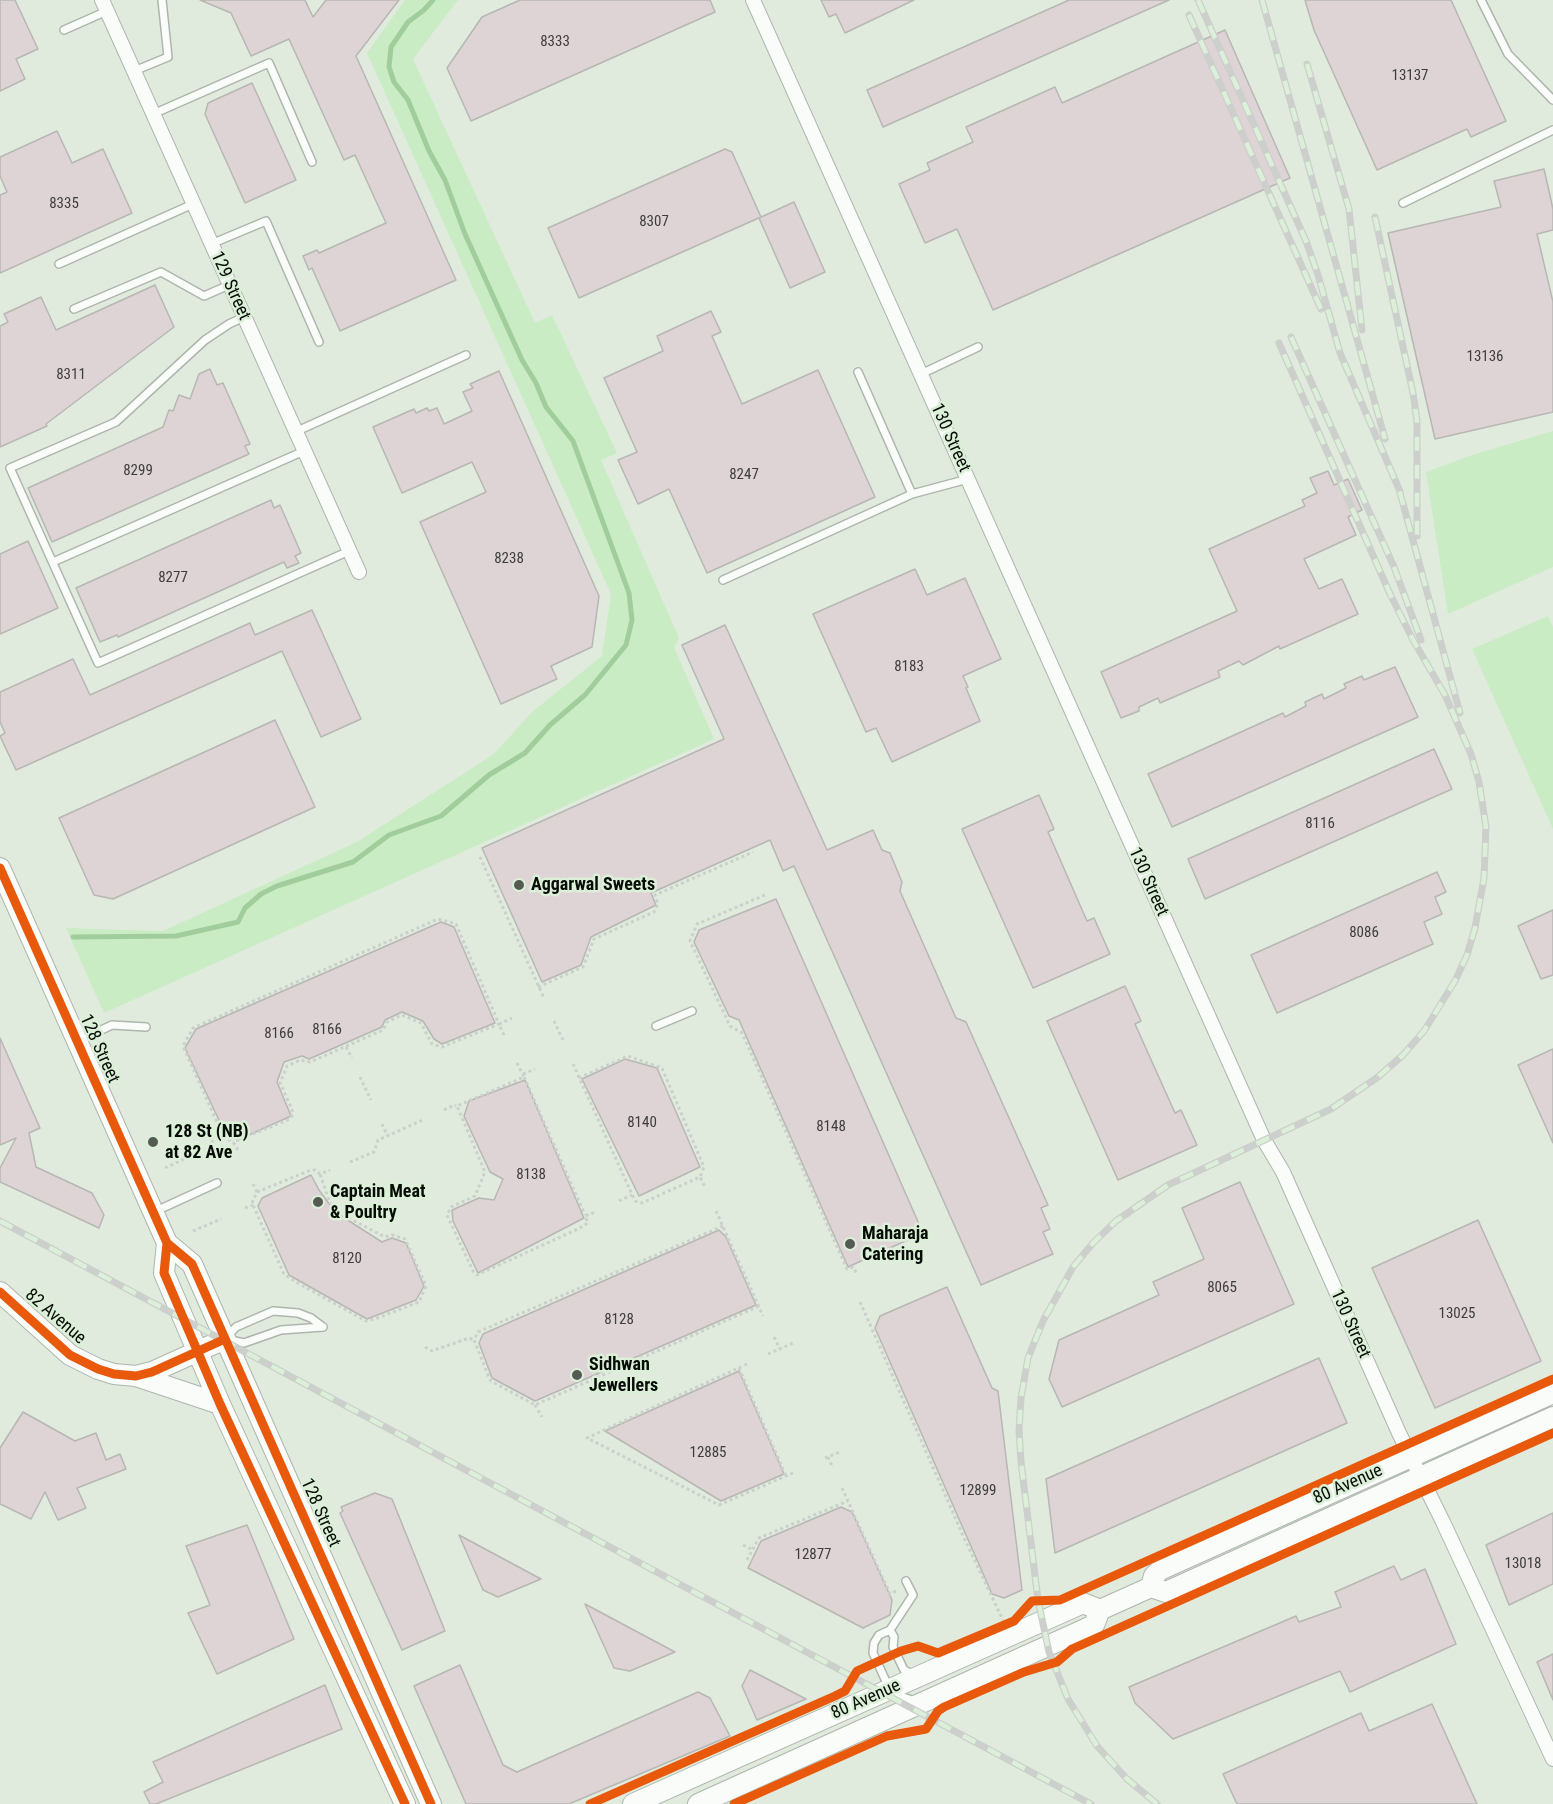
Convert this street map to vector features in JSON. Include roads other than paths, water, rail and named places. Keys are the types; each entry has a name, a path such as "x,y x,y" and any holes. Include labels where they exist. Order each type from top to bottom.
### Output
{"main road":[{"name":"128 Street","path":"0,868 167,1243 192,1264 431,1804"},
{"name":"128 Street","path":"167,1243 164,1273 197,1351 405,1804"},
{"name":"82 Avenue","path":"0,1292 70,1354 98,1369 114,1374 136,1376 161,1368 225,1339"},
{"path":"136,1376 220,1404"},
{"name":"80 Avenue","path":"1151,1587 1154,1576 1160,1570 1553,1393"},
{"name":"80 Avenue","path":"698,1804 1094,1625 1100,1610 1151,1587 1166,1592 1553,1417"},
{"name":"80 Avenue","path":"633,1804 1083,1603 1100,1610"},
{"path":"337,1658 374,1674"},
{"path":"720,1794 719,1783 758,1762 763,1746"}],"street":[{"name":"130 Street","path":"753,0 1264,1140 1283,1173 1410,1457 1443,1522 1553,1759"},
{"name":"129 Street","path":"104,5 359,572"}],"lane":[{"path":"134,71 168,57 162,0"},
{"path":"1481,0 1508,54 1553,100"},
{"path":"64,30 104,5"},
{"path":"153,114 269,63 312,162"},
{"path":"1403,203 1553,130"},
{"path":"59,264 193,204"},
{"path":"211,244 266,221 319,342"},
{"path":"74,309 161,272 204,296 230,285"},
{"path":"244,317 205,340 116,422 10,468 98,663 349,551"},
{"path":"921,374 978,347"},
{"path":"295,432 466,356"},
{"path":"858,372 912,494"},
{"path":"53,562 304,451"},
{"path":"723,580 912,494 968,479"},
{"path":"656,1026 692,1011"},
{"path":"77,1041 112,1025 146,1027"},
{"path":"154,1212 217,1183"},
{"path":"273,1311 298,1313 311,1318 323,1327 281,1330 244,1343 225,1339 236,1327 273,1311"},
{"path":"906,1581 913,1595 890,1630 879,1635 874,1643 873,1653 890,1690 921,1704"},
{"path":"890,1630 894,1637 893,1647 904,1670 919,1676"}],"waterway":[{"path":"73,937 176,936 238,922 245,908 261,894 277,886 353,862 389,835 441,816 489,775 525,753 550,725 585,695 626,645 632,620 629,593 573,441 546,407 536,383 522,360 465,234 445,180 429,151 408,100 394,82 389,67 391,47 408,22 433,0"}],"railway":[{"path":"1198,0 1306,241 1340,353 1399,489 1460,713"},
{"path":"1262,0 1385,439"},
{"path":"1189,15 1321,309"},
{"path":"1307,64 1349,209 1362,330"},
{"path":"1375,217 1417,421 1417,536"},
{"path":"1291,337 1394,567 1421,640"},
{"path":"1157,1804 1127,1779 1097,1746 1068,1699 1049,1652 1038,1600 1021,1462 1019,1430 1021,1398 1028,1358 1043,1321 1073,1267 1116,1221 1168,1185 1331,1109 1378,1077 1403,1055 1424,1031 1455,981 1467,955 1475,928 1484,878 1486,827 1479,782 1471,754 1445,695 1391,596 1279,343"},
{"path":"0,1221 1091,1804"}],"place":[{"name":"Aggarwal Sweets","path":"519,885"},
{"name":"128 St (NB) at 82 Ave","path":"153,1142"},
{"name":"Captain Meat & Poultry","path":"318,1202"},
{"name":"Maharaja Catering","path":"850,1244"},
{"name":"Sidhwan Jewellers","path":"577,1375"}]}
